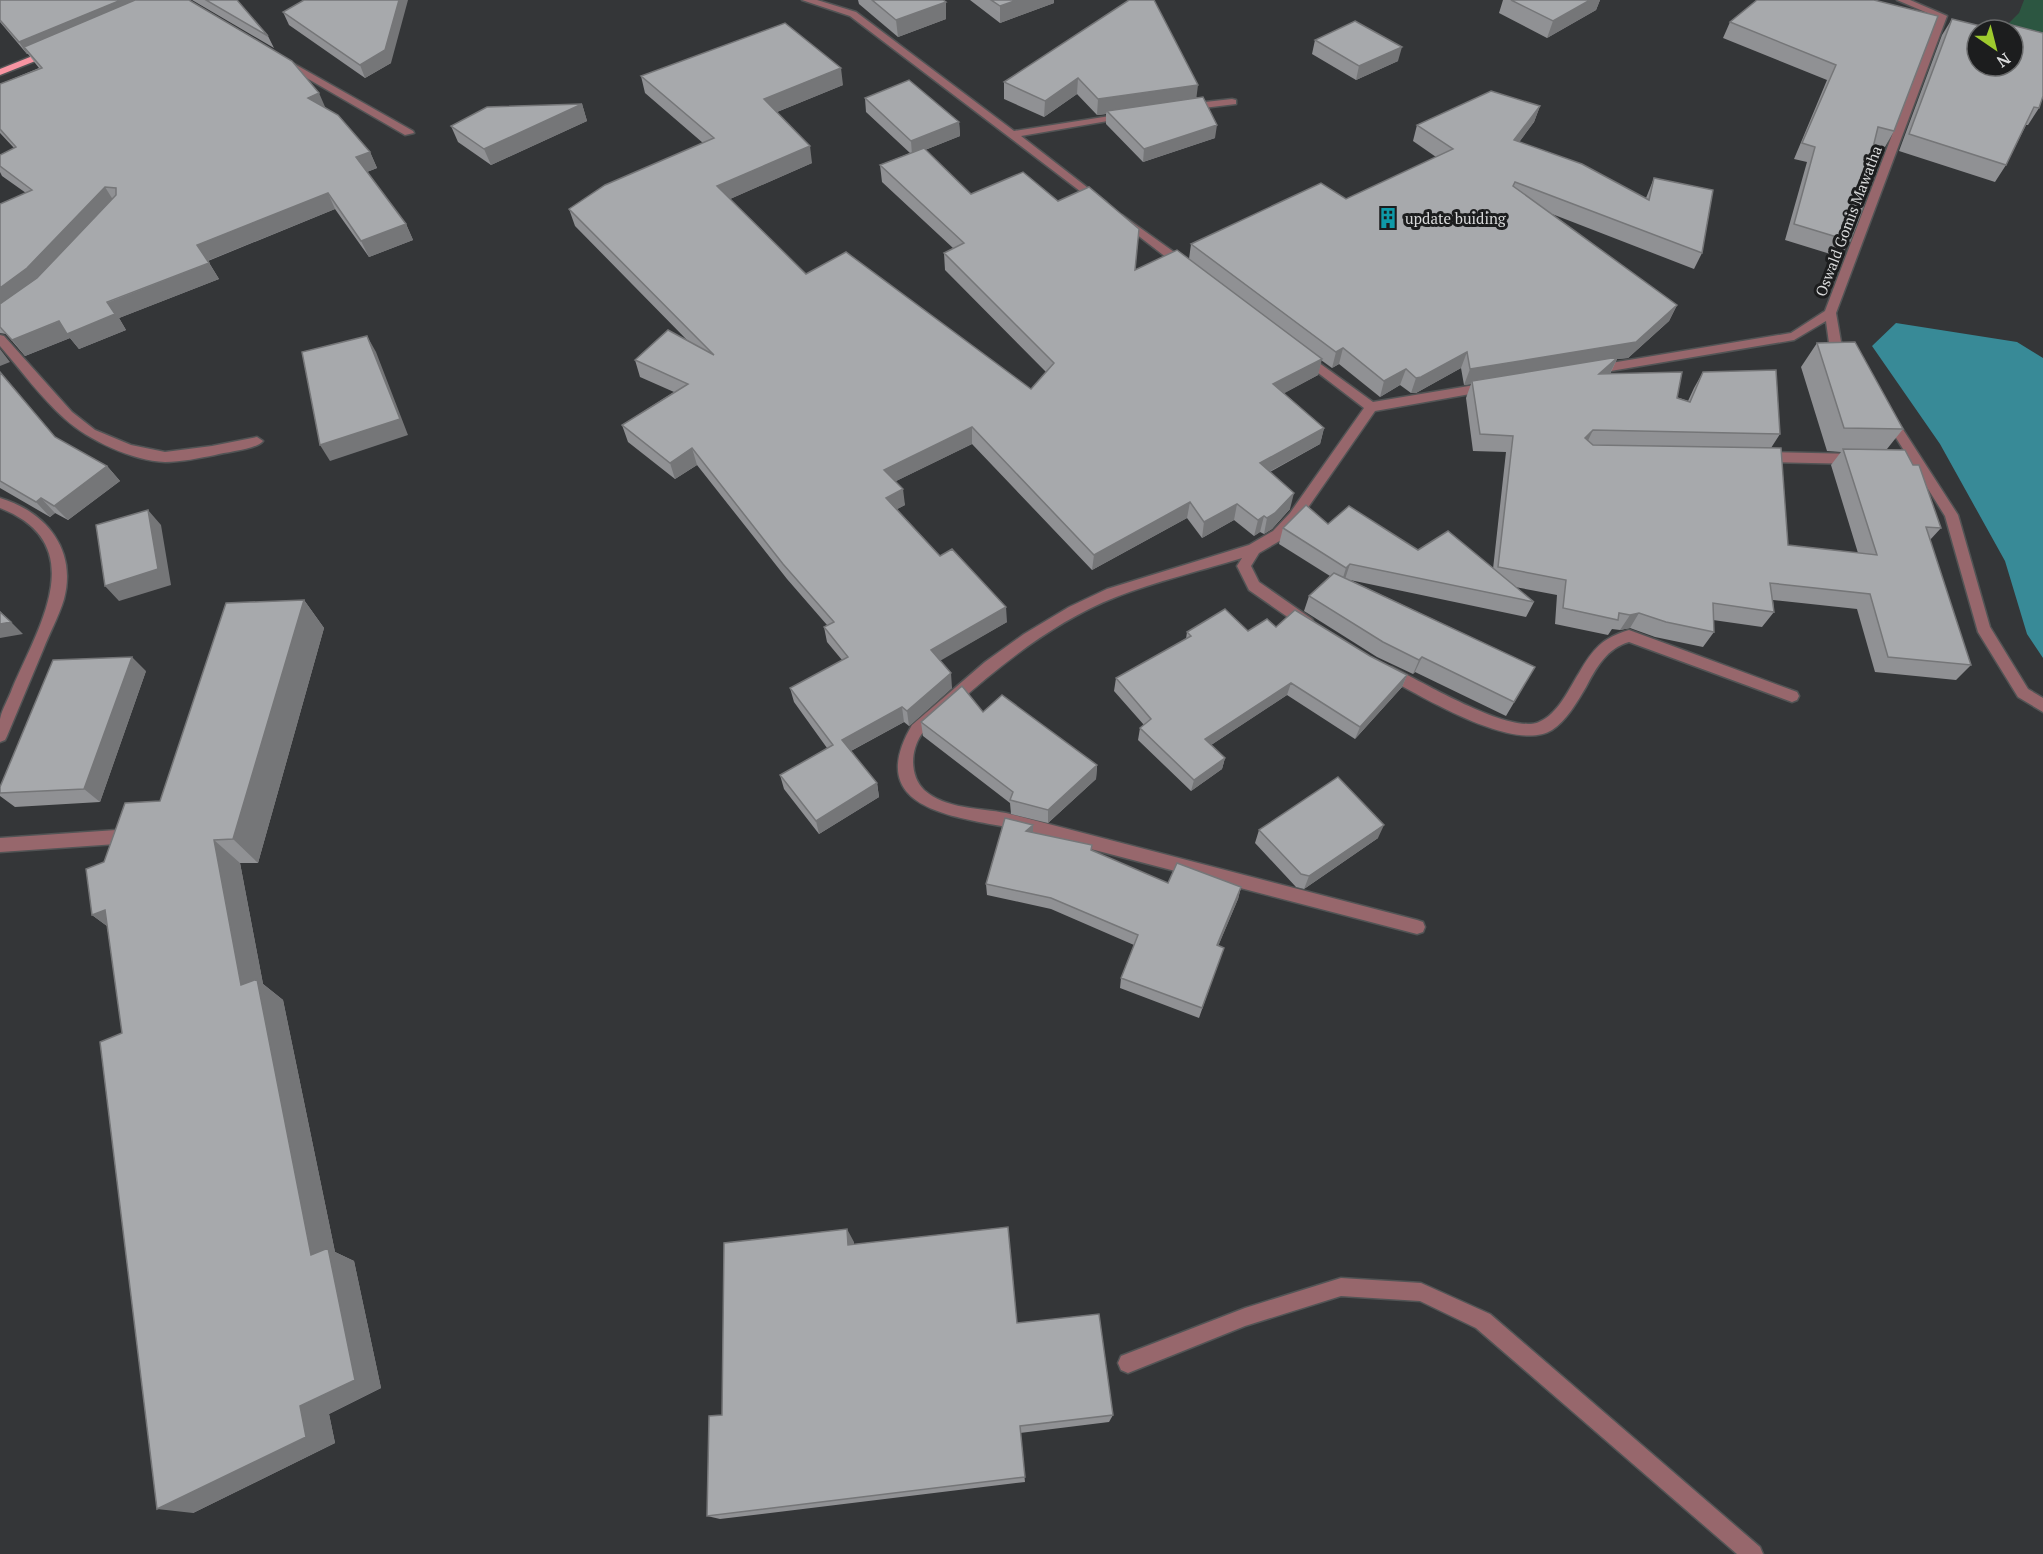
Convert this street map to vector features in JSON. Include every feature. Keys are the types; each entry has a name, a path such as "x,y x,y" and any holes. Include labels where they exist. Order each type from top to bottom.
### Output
{"main road":[{"path":"0,72 60,48"}],"street":[{"path":"807,0 853,14 1190,270"},
{"name":"Oswald Gomis Mawatha","path":"1856,369 1835,343 1830,313 1947,17 1902,0"},
{"path":"269,52 409,133"},
{"path":"1173,108 1232,102"},
{"path":"1011,135 1138,113"},
{"path":"1581,372 1794,336 1830,313"},
{"path":"0,339 69,415 91,433 126,448 165,457 212,451 257,441"},
{"path":"1292,347 1371,407"},
{"path":"1417,927 1006,819 943,807 929,802 916,792 906,779 904,766 909,741 917,729 990,666 1029,638 1074,611 1112,593 1254,549 1278,535 1295,516 1371,407 1501,385"},
{"path":"1881,405 1911,460 1952,515 1983,628 2023,693 2043,706"},
{"path":"1751,457 1869,459"},
{"path":"0,503 37,523 54,544 60,570 57,599 0,736"},
{"path":"1254,549 1244,566 1254,586 1322,632"},
{"path":"1371,663 1494,723 1515,730 1532,731 1550,724 1570,701 1605,647 1620,636 1629,636 1684,655 1792,696"},
{"path":"0,845 140,835"},
{"path":"1128,1363 1245,1317 1341,1287 1421,1292 1483,1321 1753,1554"}],"green space":[{"path":"2024,0 2043,0 2043,46 2025,36 2025,18 2014,18 2019,13"}],"water":[{"path":"1896,323 2017,342 2043,358 2043,658 2027,634 2005,561 1940,444 1872,346"}],"building":[{"path":"0,0 121,0 19,42 0,20"},
{"path":"135,0 189,0 292,61 319,93 308,98 338,115 370,152 356,157 406,224 361,241 328,193 197,245 209,263 107,302 115,314 67,334 59,321 12,340 0,327 0,304 37,278 116,195 116,188 105,187 27,268 0,288 0,204 32,190 0,166 0,155 16,147 0,129 0,84 42,68 24,47"},
{"path":"206,0 237,0 268,36"},
{"path":"304,0 399,0 385,50 360,65 283,12"},
{"path":"872,0 943,0 946,2 896,20"},
{"path":"991,0 1017,0 1000,6"},
{"path":"1129,0 1154,0 1198,85 1098,99 1078,78 1045,101 1004,82"},
{"path":"1511,0 1590,0 1553,21"},
{"path":"1757,0 1874,0 1938,16 1894,131 1878,127 1859,205 1863,207 1850,241 1794,224 1815,147 1802,143 1836,65 1730,22"},
{"path":"1952,19 1965,22 1965,78 2025,78 2025,28 2043,33 2043,96 2039,108 2034,107 2006,165 1909,134"},
{"path":"1355,21 1402,47 1359,66 1315,40"},
{"path":"785,23 841,68 764,99 810,146 717,186 806,274 846,252 1031,389 1054,363 944,253 964,243 880,165 924,148 971,194 1023,172 1058,201 1089,187 1139,229 1135,270 1177,250 1322,359 1273,384 1324,428 1260,463 1294,493 1267,518 1264,516 1258,520 1237,504 1204,522 1190,502 1094,555 972,427 884,470 903,489 886,498 940,556 952,549 1006,607 931,650 951,673 907,711 902,707 842,740 877,783 816,821 780,775 833,745 790,688 848,657 824,627 834,622 783,564 692,448 670,463 622,425 688,384 635,360 668,330 714,355 569,209 605,185 714,138 641,76"},
{"path":"909,80 959,122 911,141 865,98"},
{"path":"1491,91 1540,106 1514,140 1582,164 1649,200 1654,178 1713,190 1702,253 1515,182 1513,186 1677,305 1636,342 1470,369 1467,352 1421,377 1416,378 1406,369 1384,381 1343,348 1336,352 1191,244 1321,183 1346,199 1453,149 1417,125"},
{"path":"1203,97 1217,125 1144,149 1107,111"},
{"path":"582,104 484,149 451,126 487,107"},
{"path":"367,336 400,419 320,445 302,352"},
{"path":"1855,342 1903,429 1844,428 1817,343"},
{"path":"1618,357 1599,374 1682,372 1677,398 1690,402 1703,372 1776,370 1780,434 1593,430 1585,438 1593,445 1781,448 1788,545 1877,555 1843,449 1905,450 1913,465 1919,465 1941,528 1926,527 1971,665 1888,657 1870,594 1770,583 1774,612 1713,603 1714,632 1666,622 1639,613 1630,615 1619,613 1618,620 1563,608 1566,580 1498,567 1513,436 1480,434 1472,381"},
{"path":"0,372 55,437 107,466 54,506 41,498 36,502 0,481"},
{"path":"1306,505 1328,524 1349,506 1418,550 1448,531 1534,602 1350,564 1346,568 1283,528"},
{"path":"148,510 158,569 105,586 96,525"},
{"path":"1334,573 1535,667 1514,702 1422,657 1419,660 1383,642 1309,596"},
{"path":"304,600 233,839 214,840 241,985 257,979 311,1255 328,1248 355,1380 300,1406 306,1437 157,1509 100,1042 122,1033 105,910 92,915 86,869 104,862 125,803 160,801 226,603"},
{"path":"1225,609 1248,631 1267,619 1276,627 1295,610 1370,656 1407,675 1360,727 1291,683 1205,739 1225,758 1194,780 1140,728 1151,719 1116,678 1191,636 1187,632"},
{"path":"0,612 11,622 0,624"},
{"path":"132,657 84,789 0,793 0,787 53,660"},
{"path":"962,686 983,712 1002,695 1097,765 1048,810 1010,800 1013,792 921,722"},
{"path":"1338,777 1384,825 1309,876 1301,874 1259,830"},
{"path":"1005,818 1033,825 1026,831 1092,845 1091,850 1168,883 1177,863 1241,887 1217,945 1224,948 1202,1008 1121,978 1138,935 1051,898 986,884"},
{"path":"1008,1227 1017,1323 1099,1314 1113,1415 1020,1426 1025,1477 707,1516 709,1416 722,1415 724,1243 847,1229 848,1245"}],"place":[{"name":"update buiding","path":"1388,218"}]}
